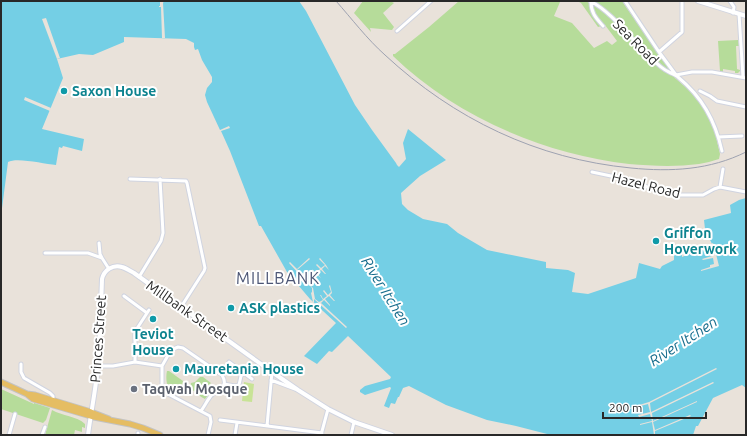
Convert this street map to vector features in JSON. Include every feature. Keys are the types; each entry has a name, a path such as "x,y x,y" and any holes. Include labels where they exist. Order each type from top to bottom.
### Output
{"main road":[{"path":"1,382 27,394 35,395 53,403 90,414 100,419 111,420 143,428 160,435"}],"street":[{"path":"397,31 431,1"},
{"path":"590,1 593,13 602,26"},
{"name":"Sea Road","path":"590,1 605,11 651,58 670,73 676,75 698,97 713,121 722,152"},
{"path":"625,1 676,75 692,72 712,72 744,77 739,14"},
{"path":"659,52 682,32 682,1"},
{"path":"698,1 746,16"},
{"path":"730,1 734,6 733,13"},
{"name":"Sea Road","path":"663,68 668,64"},
{"path":"700,91 717,101 746,107"},
{"path":"718,137 742,136"},
{"path":"723,169 720,187 746,192"},
{"name":"Hazel Road","path":"592,172 630,180 652,188 681,195 703,195 720,187"},
{"path":"130,179 186,181 189,189 205,268 181,307"},
{"path":"139,277 161,241 163,234 160,179"},
{"path":"99,243 100,254 109,268"},
{"path":"45,253 88,253 102,258"},
{"name":"Millbank Street","path":"109,268 120,266 139,277 272,372 328,409 354,422 392,435"},
{"name":"Princes Street","path":"88,435 98,366 102,276 109,268"},
{"path":"124,296 147,313"},
{"path":"135,362 136,330 149,310"},
{"path":"202,411 210,397 220,390 224,384 224,379 222,376 182,348 178,347 171,350 162,366 162,387 168,394 210,416 211,422 208,435"},
{"path":"98,366 109,367 135,362 162,366"},
{"path":"229,362 252,379"},
{"path":"21,364 21,372 23,377 50,393 53,396 53,403"},
{"path":"266,426 272,372"},
{"path":"224,384 235,386 239,385 241,376 244,373"},
{"path":"271,380 298,390"},
{"path":"220,420 322,434 328,409"},
{"path":"9,435 15,414"},
{"path":"235,435 237,422"},
{"path":"351,435 354,422"},
{"path":"42,435 45,427"}],"green space":[{"path":"363,1 390,1 394,3 383,13 394,27 392,30 370,28 371,32 354,13"},
{"path":"459,1 561,1 554,16 572,23 594,48 607,41 612,45 617,41 605,25 598,27 581,3 577,1 622,1 675,78 689,90 705,110 715,132 720,154 719,159 707,163 682,166 664,166 629,164 597,159 533,141 502,129 472,114 444,97 417,77 393,56 393,54 395,54 429,27"},
{"path":"738,40 739,46 736,46 737,69 740,71 735,73 735,71 723,69 723,72 720,71 718,41"},
{"path":"167,371 183,381 182,386 179,386 178,394 169,389 166,378"},
{"path":"200,377 203,377 211,383 209,385 214,390 205,399 190,387 191,383 195,382"},
{"path":"244,382 254,384 252,402 242,401"},
{"path":"1,389 34,404 50,408 46,420 43,423 1,409"},
{"path":"52,410 82,421 85,424 85,428 82,427 82,432 75,430 74,435 45,435"}],"water":[{"name":"River Itchen","path":"1,1 299,1 306,11 355,105 397,165 399,167 406,159 403,143 408,129 446,160 420,176 401,193 402,204 408,210 423,219 447,224 458,233 487,250 546,262 546,268 568,270 575,273 572,292 588,294 636,278 639,263 660,269 662,266 674,260 674,249 682,248 682,257 712,244 705,229 704,220 731,213 730,205 746,198 746,388 742,385 713,398 698,426 696,426 693,435 551,435 487,420 446,405 409,386 403,388 395,404 391,403 389,408 384,406 391,388 390,387 365,395 360,392 360,390 365,386 390,379 391,377 348,336 332,352 329,351 317,364 304,356 336,323 310,299 287,272 261,226 259,226 221,131 230,128 229,126 220,130 207,102 205,95 207,88 212,82 212,77 202,60 198,49 195,50 194,43 186,39 124,37 124,42 93,55 79,54 57,59 63,78 42,129 84,139 82,151 63,146 62,148 59,147 56,165 24,160 8,162 1,216"}],"pier":[{"path":"160,1 164,1 165,38 162,38 161,7 159,7"},
{"path":"46,18 60,58 57,59 42,19"},
{"path":"25,97 51,108 50,111 24,100"},
{"path":"713,243 714,246 711,248 713,248 714,254 716,254 719,266 701,271 714,264 713,258 702,259 712,256 711,252 705,252 710,251 707,246"},
{"path":"309,258 310,259 297,270 301,275 308,270 302,276 307,281 315,274 312,269 316,273 320,269 316,265 317,264 321,268 325,265 319,259 320,258 329,270 325,266 322,269 326,274 321,270 317,273 321,278 316,274 313,277 317,282 312,278 307,282 313,288 315,299 319,302 323,300 320,295 323,299 327,296 323,291 324,290 328,295 331,292 330,285 332,293 330,295 335,301 329,296 325,299 330,306 324,300 321,303 347,327 346,328 314,299 314,303 313,302 311,293 312,288 289,263 290,262 297,269"},
{"path":"716,368 717,369 650,403 651,412 713,382 714,383 652,413 653,421 697,401 653,422 655,430 690,415 691,416 655,431 655,435 652,422 640,425 652,421 650,414 639,417 638,415 650,412 648,404 626,410 649,402"}],"railway":[{"path":"336,1 372,42 412,78 468,117 530,145 563,156 596,163 631,168 661,170 704,166 718,163 746,152"}],"place":[{"name":"Saxon House","path":"64,91"},
{"name":"Griffon Hoverwork","path":"656,241"},
{"name":"ASK plastics","path":"231,308"},
{"name":"Teviot House","path":"153,319"},
{"name":"Mauretania House","path":"176,369"},
{"name":"Taqwah Mosque","path":"134,389"}],"district":[{"name":"MILLBANK","path":"278,278"}]}
